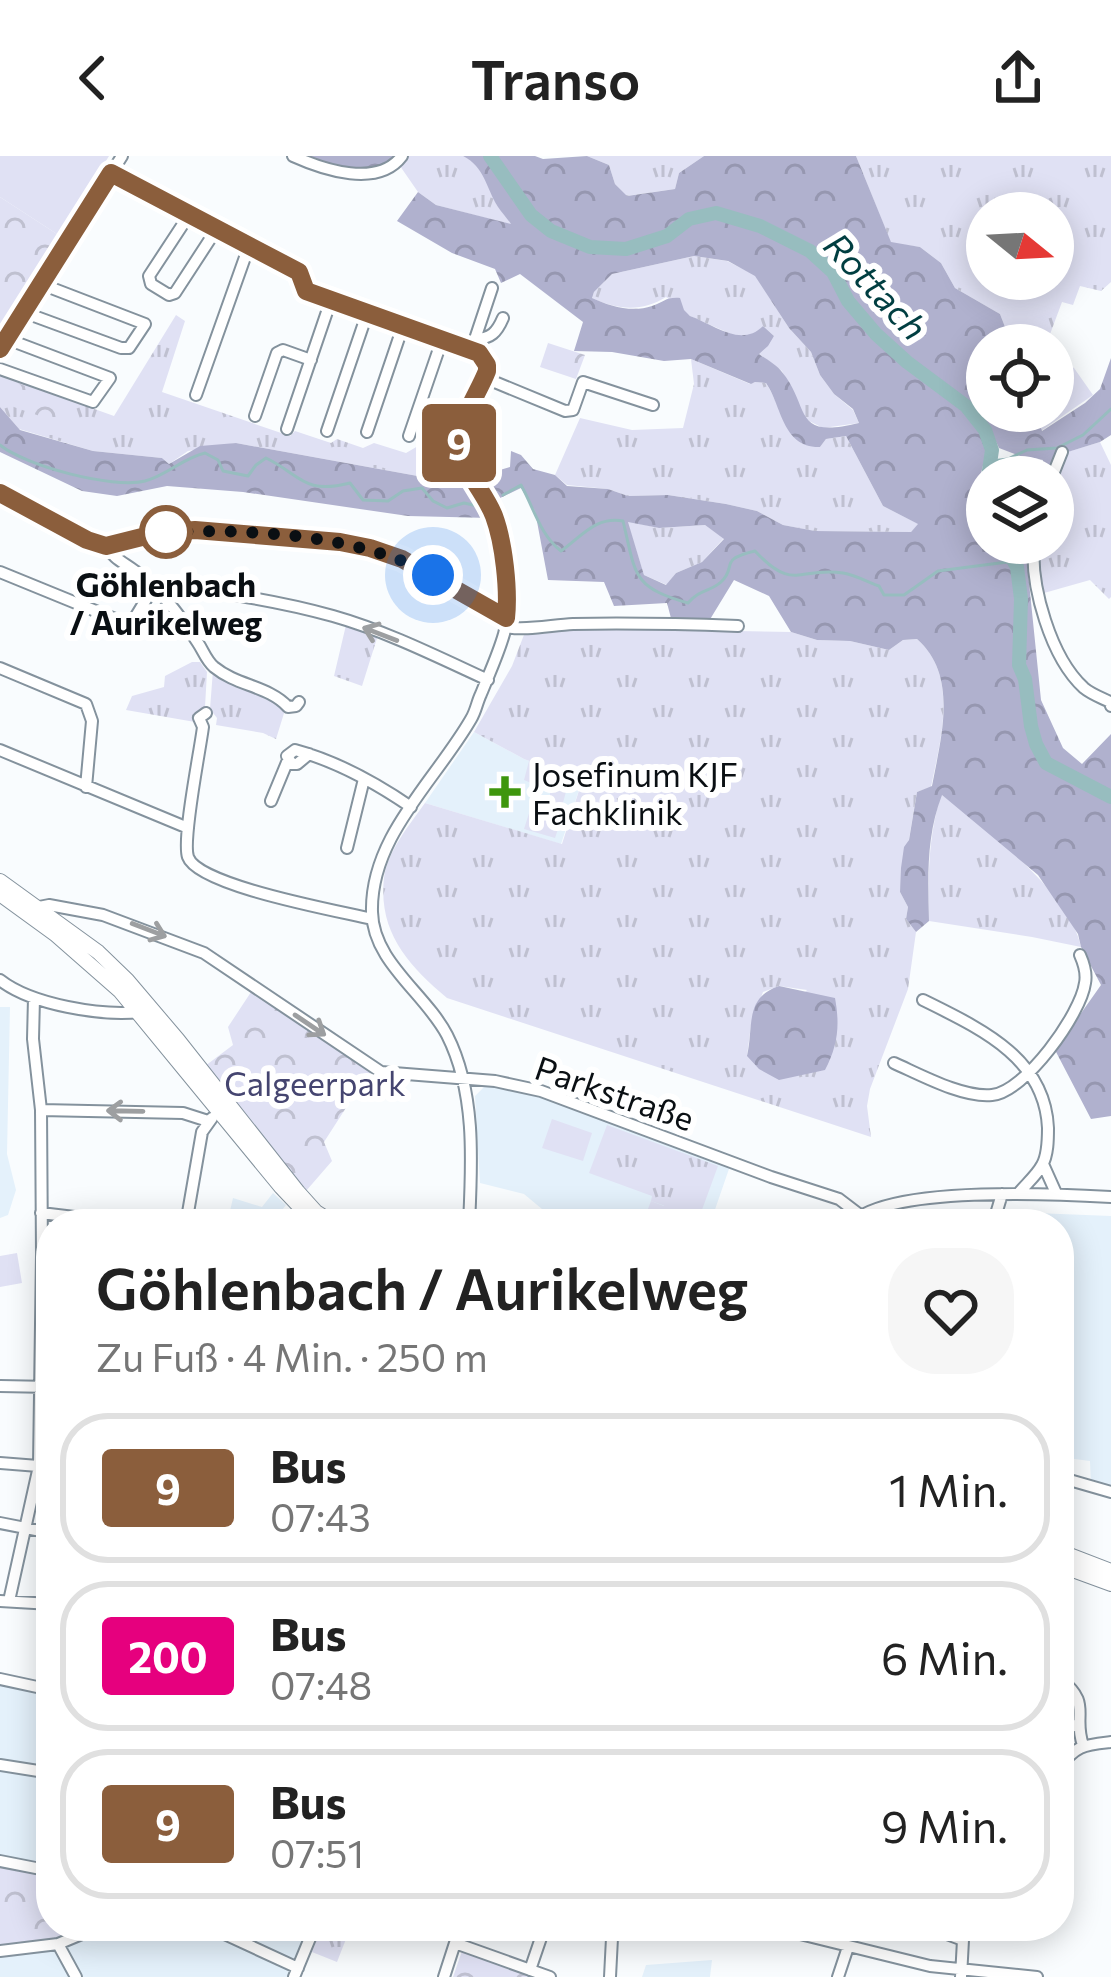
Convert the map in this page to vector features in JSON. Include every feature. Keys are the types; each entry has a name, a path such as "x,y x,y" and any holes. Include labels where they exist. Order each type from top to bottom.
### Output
{"main road":[{"path":"0,881 145,1015"},
{"path":"0,894 98,952 217,1110 301,1209"},
{"path":"217,1110 313,1209"},
{"path":"1074,1556 1111,1570"},
{"path":"1074,1571 1111,1585"}],"street":[{"path":"0,369 93,402 110,378 3,344 122,156"},
{"path":"296,157 353,175 382,171 403,156"},
{"path":"111,173 299,272 306,291 476,348 487,365 459,443 496,520 507,593 506,622 474,714 378,865 372,898 372,919 384,950 446,1033 464,1080 469,1209"},
{"path":"189,215 149,277 151,284 170,296 216,230"},
{"path":"196,394 249,246"},
{"path":"23,312 121,348 133,344 145,324 41,284"},
{"path":"476,348 492,288"},
{"path":"287,429 331,300"},
{"path":"327,431 367,314"},
{"path":"476,348 498,329 503,318"},
{"path":"367,432 403,326"},
{"path":"409,436 442,340"},
{"path":"255,416 277,353 283,350 311,360"},
{"path":"484,378 565,411 573,410 583,382 653,404"},
{"path":"1060,456 1062,452"},
{"path":"0,494 106,546 195,530 340,542 402,559 488,606 518,630 538,625 738,626"},
{"path":"123,544 133,569"},
{"path":"106,546 177,615 210,664 232,679 279,696"},
{"path":"1034,564 1037,590 1060,657 1086,689 1110,703"},
{"path":"0,572 125,623 134,621 159,584 335,616 488,680"},
{"path":"488,606 507,593"},
{"path":"0,668 86,704 92,721 86,787"},
{"path":"203,727 186,852 194,867 276,898 372,919"},
{"path":"271,801 289,753 295,750 383,788 411,807"},
{"path":"0,751 188,828"},
{"path":"347,848 364,779"},
{"name":"Parkstraße","path":"32,910 49,905 104,915 204,953 381,1072 495,1081 574,1101 839,1199 848,1209"},
{"path":"894,1063 988,1096 1004,1092 1030,1071 1078,1006 1086,981 1080,955"},
{"path":"0,980 34,998 145,1015"},
{"path":"103,1012 113,1006 120,992"},
{"path":"34,998 41,1209"},
{"path":"923,1000 986,1033 1030,1071 1047,1110 1048,1136 1043,1164 1018,1194"},
{"path":"40,1110 217,1110"},
{"path":"189,1209 202,1132 217,1110"},
{"path":"1043,1164 1056,1193"},
{"path":"884,1209 904,1202 1002,1194 1111,1197"},
{"path":"998,1209 1002,1194"},
{"path":"0,1386 36,1387"},
{"path":"0,1463 36,1466"},
{"path":"1074,1481 1111,1492"},
{"path":"36,1496 5,1601 36,1603"},
{"path":"0,1522 36,1530"},
{"path":"0,1679 36,1687"},
{"path":"1074,1693 1082,1711 1078,1727 1083,1745"},
{"path":"1074,1726 1078,1727"},
{"path":"1074,1751 1083,1745 1111,1742"},
{"path":"0,1765 36,1771"},
{"path":"0,1861 36,1868"},
{"path":"0,1951 67,1941"},
{"path":"235,1941 296,1973 308,1941"},
{"path":"530,1970 539,1941"},
{"path":"610,1977 612,1941"},
{"path":"830,1941 961,1973 1037,1977"},
{"path":"961,1973 963,1941"},
{"path":"62,1943 76,1977"},
{"path":"444,1977 455,1943 550,1977"},
{"path":"838,1977 848,1947"}],"shaded area":[{"name":"Josefinum KJF Fachklinik","path":"474,732 524,759 582,781 561,844 425,803"},
{"path":"0,1007 10,1007 7,1154 16,1190 8,1215 0,1218"},
{"path":"494,1084 540,1095 730,1166 715,1209 542,1209 524,1194 480,1183 475,1096"},
{"path":"273,1193 286,1205 283,1209 230,1209 233,1198 262,1207"},
{"path":"1074,1215 1111,1216 1111,1489 1091,1485 1090,1461 1074,1459"},
{"path":"0,1684 36,1692 36,1872 0,1864"},
{"path":"49,1941 305,1941 292,1977 0,1977 0,1946"},
{"path":"712,1960 710,1977 642,1977 646,1965"}],"green space":[{"path":"0,156 109,156 60,236 0,197"},
{"path":"302,156 396,156 362,170"},
{"path":"403,156 463,156 473,161 513,225 436,205 418,192 400,166"},
{"path":"463,156 587,156 609,165 615,184 627,196 675,189 679,173 704,156 856,156 891,242 920,247 941,263 966,300 976,300 1000,314 1004,324 966,324 966,432 988,432 985,456 966,456 966,564 1027,564 1041,700 1063,748 1082,764 1111,734 1111,1116 1091,1119 1055,1050 1101,985 1078,934 1038,875 942,795 931,842 929,921 916,932 906,919 908,907 900,892 904,847 917,792 932,786 944,708 938,671 917,639 903,640 889,650 791,632 769,596 734,580 709,621 672,622 667,603 614,606 604,582 548,580 535,511 521,488 498,499 483,475 510,467 511,451 533,469 555,475 567,486 726,504 815,531 911,532 918,524 883,506 846,436 826,439 820,447 798,441 766,383 751,384 691,359 664,361 574,351 583,322 520,274 501,283 495,269 452,253 397,221 418,192 436,205 511,224 481,172","holes":["694,256 728,261 755,276 811,352 820,375 853,409 859,423 812,424 782,372 759,354 774,336 763,326 746,335 728,333 690,316 680,298 637,309 592,298 612,274","628,522 659,528 705,525 724,539 702,562 676,573 666,585 644,575"]},
{"path":"587,156 704,156 679,173 675,189 626,196 615,184 609,165"},
{"path":"856,156 1111,156 1111,282 1101,291 1080,286 1073,305 1062,302 1054,324 1004,324 1000,314 976,300 1074,300 1074,192 966,192 966,294 955,288 941,263 920,247 891,243"},
{"path":"0,197 60,236 0,334"},
{"path":"694,256 727,261 755,275 789,328 811,352 820,375 859,423 823,428 807,420 782,371 758,353 774,336 763,326 753,336 740,338 690,316 666,297 630,308 592,298 612,274"},
{"path":"176,315 185,321 162,392 290,436 295,431 331,443 337,439 363,448 374,443 406,453 418,446 461,458 478,487 236,443 188,451 169,464 162,458 93,451 19,429 0,407 0,375 114,416"},
{"path":"548,343 585,355 576,379 540,367"},
{"path":"1111,358 1111,435 1055,456 1020,456 999,448 991,432 1074,432 1074,410 1100,389"},
{"path":"691,359 750,384 766,383 792,432 809,445 820,447 826,439 846,436 883,506 919,524 911,532 814,531 726,504 668,495 628,496 567,485 555,475 580,418 632,430 683,428 694,384"},
{"path":"1074,368 1093,395 1074,408"},
{"path":"17,383 68,401 60,423 8,405"},
{"path":"0,407 20,430 93,451 162,458 169,464 200,446 236,443 478,487 490,518 408,516 167,486 117,496 82,491 0,452"},
{"path":"1100,442 1111,465 1109,599 1090,580 1044,593 1039,564 1074,564 1074,456 1064,453"},
{"path":"1074,475 1086,496 1082,511 1074,509"},
{"path":"627,521 659,528 705,525 724,538 702,562 676,573 667,585 644,575"},
{"path":"346,625 378,635 362,686 334,676"},
{"path":"527,627 791,632 889,650 903,640 917,639 930,654 943,689 942,728 931,787 917,792 900,892 908,907 906,919 916,932 908,989 870,1089 871,1137 447,998 408,960 386,915 384,878 394,848 425,803 562,844 582,781 524,759 474,732 512,666","holes":["779,986 807,990 747,1056 751,1025 763,992"]},
{"path":"200,662 207,672 205,707 196,713 195,722 126,710 132,696 164,687 165,676"},
{"path":"213,670 285,710 276,739 216,725 210,709"},
{"path":"529,761 570,777 561,810 550,803 550,791 524,780"},
{"path":"941,794 1043,883 1074,926 1081,947 929,921 930,857"},
{"path":"531,807 562,817 555,838 524,829"},
{"path":"779,986 835,998 837,1035 825,1070 779,1080 747,1056 755,1006"},
{"name":"Calgeerpark","path":"253,989 377,1074 360,1086 324,1142 332,1161 306,1191 205,1066 233,1045 228,1027"},
{"path":"552,1119 592,1133 583,1161 542,1148"},
{"path":"607,1125 718,1166 702,1209 674,1209 589,1173"},
{"path":"651,1201 664,1206 666,1202 676,1209 648,1209"},
{"path":"17,1253 22,1283 0,1287 0,1256"},
{"path":"0,1864 36,1872 36,1941 55,1941 0,1946"},
{"path":"316,1941 345,1941 337,1962 312,1952"},
{"path":"462,1951 531,1977 453,1977"}],"waterway":[{"name":"Rottach","path":"490,156 531,215 551,231 590,247 626,249 667,236 689,219 716,213 760,226 810,251 833,272 848,301 876,334 966,406 985,430 991,456"},
{"path":"1014,456 1057,448 1083,435 1111,409"},
{"path":"0,445 49,468 112,482 145,481 205,453 218,460 223,471 248,476 266,458 312,485 350,483 363,500 388,501 403,491 422,488 447,508 464,503 478,506"},
{"path":"503,495 521,485 543,529 561,551 597,524 623,521 639,576 656,591 688,603 721,582 736,557 755,551 788,575 848,574 879,586 884,595 904,595 938,571 992,564"},
{"name":"Rottach","path":"1015,564 1021,599 1019,665 1036,744 1046,763 1111,797"}],"bus line":[{"name":"9","path":"0,349 111,173 299,272 306,291 479,353 487,371 459,443 496,520 506,618 402,559 370,548 195,530 106,546 0,493"}],"place":[{"name":"Göhlenbach / Aurikelweg","path":"166,532"},
{"name":"Josefinum KJF Fachklinik","path":"505,792"}],"route":[{"path":"166,532 237,532 340,542 402,559 433,575"}]}
